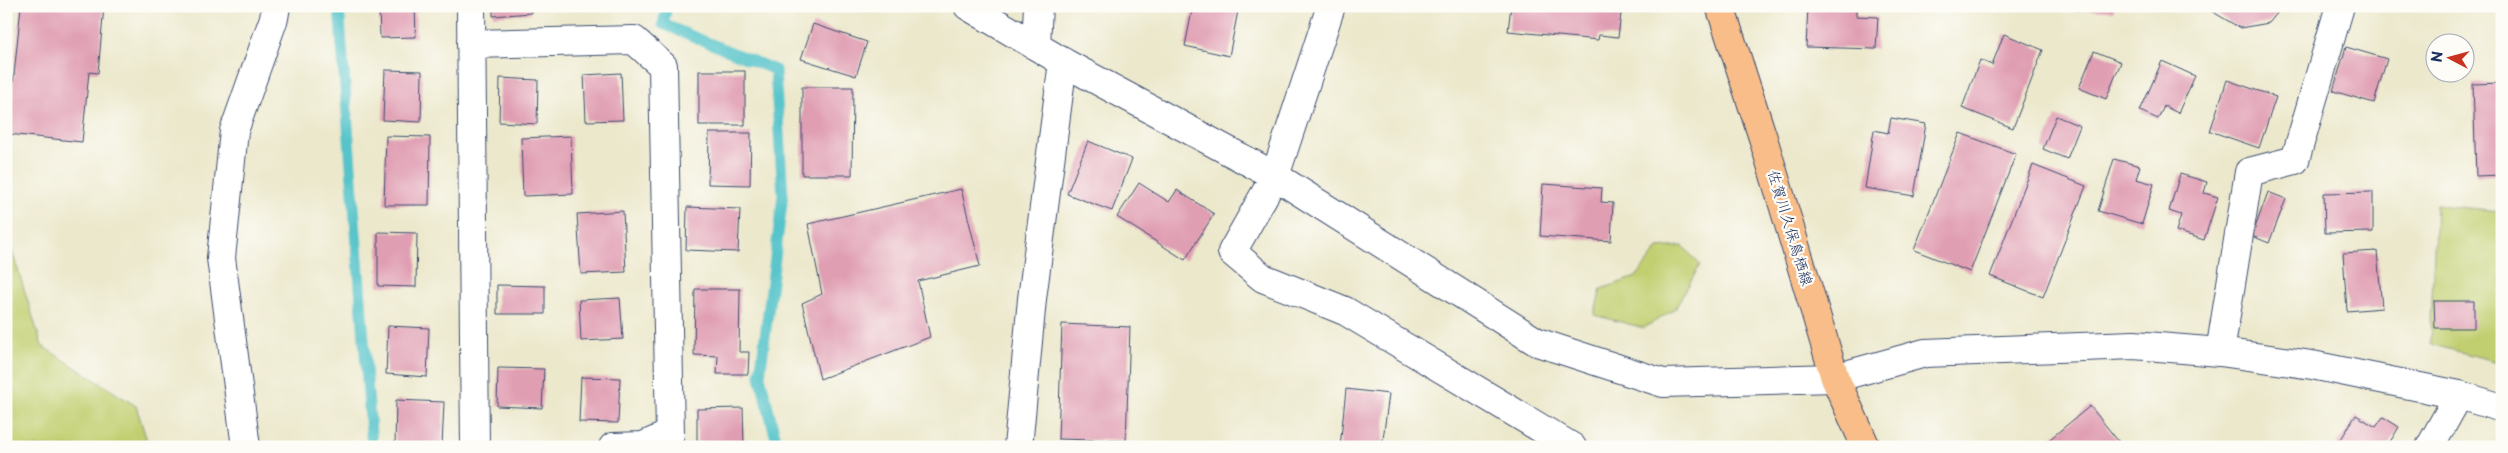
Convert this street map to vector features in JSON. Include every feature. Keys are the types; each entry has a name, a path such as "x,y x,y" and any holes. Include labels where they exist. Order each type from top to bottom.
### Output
{"main road":[{"name":"佐賀川久保鳥栖線","path":"1720,6 1763,138 1835,378 1866,447"}],"street":[{"path":"246,447 221,258 234,131 274,18 276,6"},
{"path":"471,6 475,447"},
{"path":"968,6 1063,62 1275,176 1537,342 1663,383 1835,378 1926,354 2134,346 2220,352 2312,365 2460,395 2502,408"},
{"path":"1036,45 1038,6"},
{"path":"1331,6 1275,176 1232,252 1263,278 1345,311 1572,447"},
{"path":"2220,352 2249,172 2295,160 2340,6"},
{"path":"471,44 634,40 663,66 670,434 643,446 613,447"},
{"path":"1018,447 1032,299 1063,62"},
{"path":"2430,447 2460,395"}],"green space":[{"path":"2436,205 2502,211 2502,363 2430,344"},
{"path":"6,232 42,346 136,406 149,447 6,447"},
{"path":"1683,246 1700,265 1675,309 1644,328 1594,315 1601,289 1636,277 1658,248"}],"building":[{"path":"21,6 104,6 98,73 89,72 82,142 8,134"},
{"path":"379,6 415,6 416,37 380,38"},
{"path":"493,6 530,6 531,13 493,16"},
{"path":"1193,6 1239,6 1229,56 1185,46"},
{"path":"1511,6 1622,6 1618,37 1599,35 1598,40 1508,31"},
{"path":"1808,6 1856,6 1856,16 1878,17 1876,49 1806,47"},
{"path":"2075,6 2114,6 2114,11 2075,10"},
{"path":"2208,6 2283,6 2269,23 2240,28 2208,9"},
{"path":"813,24 867,42 856,76 801,59"},
{"path":"2004,34 2043,50 2013,128 1962,108 1980,60 1992,65"},
{"path":"2346,47 2387,59 2374,103 2333,91"},
{"path":"2094,51 2121,62 2106,99 2079,88"},
{"path":"2162,61 2195,76 2178,113 2164,106 2158,119 2140,111"},
{"path":"385,70 422,71 421,122 383,120"},
{"path":"699,71 745,71 745,125 699,125"},
{"path":"621,73 623,120 586,121 584,75"},
{"path":"500,78 538,80 537,124 499,122"},
{"path":"2227,80 2276,97 2259,148 2210,131"},
{"path":"2502,83 2502,175 2476,176 2473,84"},
{"path":"802,87 853,87 852,175 802,175"},
{"path":"2056,116 2080,126 2067,159 2043,149"},
{"path":"1891,118 1926,124 1914,196 1865,188 1874,130 1888,133"},
{"path":"709,133 751,133 750,185 708,184"},
{"path":"1960,133 2016,154 1970,272 1914,250"},
{"path":"386,136 430,137 429,205 384,205"},
{"path":"571,136 573,194 523,196 521,138"},
{"path":"1088,141 1132,159 1112,211 1067,194"},
{"path":"2114,159 2140,166 2136,179 2154,184 2142,224 2098,211"},
{"path":"2033,165 2086,186 2043,297 1990,276"},
{"path":"2180,174 2207,182 2204,193 2218,197 2204,240 2176,231 2181,215 2169,211"},
{"path":"1139,183 1169,202 1177,190 1214,214 1185,260 1117,217"},
{"path":"1543,184 1602,188 1601,202 1613,203 1611,241 1540,236"},
{"path":"961,189 980,266 918,281 930,337 820,379 802,303 822,294 808,224"},
{"path":"2268,192 2286,199 2269,243 2252,236"},
{"path":"2373,192 2373,232 2325,233 2324,193"},
{"path":"687,207 740,209 738,252 686,250"},
{"path":"623,211 626,272 581,274 577,214"},
{"path":"378,232 417,233 416,287 378,286"},
{"path":"2377,251 2382,308 2347,311 2343,253"},
{"path":"497,285 545,286 545,314 497,314"},
{"path":"695,289 740,289 739,352 749,352 748,374 717,374 718,356 694,355"},
{"path":"620,298 623,339 581,341 579,300"},
{"path":"2434,301 2474,301 2474,328 2435,328"},
{"path":"1062,324 1130,327 1126,441 1058,439"},
{"path":"388,326 429,328 427,377 386,374"},
{"path":"498,368 544,369 542,408 497,406"},
{"path":"581,377 620,378 618,423 579,422"},
{"path":"1346,389 1389,394 1382,447 1340,447"},
{"path":"396,400 444,402 442,447 395,447"},
{"path":"2090,406 2123,447 2048,447 2045,443"},
{"path":"743,408 744,446 697,446 697,409"},
{"path":"2356,415 2376,427 2383,417 2399,427 2387,447 2336,447"}],"waterway":[{"path":"339,6 372,447"},
{"path":"667,6 663,24 775,70 783,195 760,376 778,447"}]}
